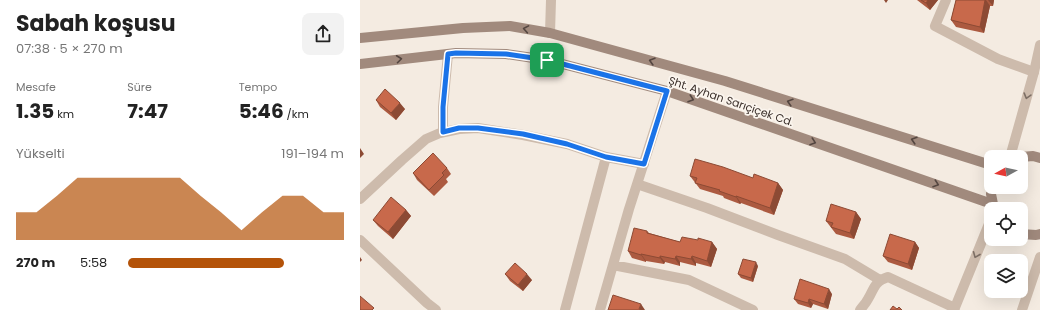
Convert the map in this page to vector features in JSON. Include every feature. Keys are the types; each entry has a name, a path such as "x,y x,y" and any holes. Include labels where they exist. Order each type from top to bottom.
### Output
{"main road":[{"name":"Şht. Ayhan Sarıçiçek Cd.","path":"360,38 462,28 510,26 550,33 725,81 984,163"},
{"name":"Şht. Ayhan Sarıçiçek Cd.","path":"360,64 456,53 506,54 547,60 667,91 984,203"},
{"path":"1028,156 1040,158"},
{"path":"1028,234 1040,234"}],"street":[{"path":"550,33 551,0"},
{"path":"946,0 935,26 998,59 1034,72"},
{"path":"1012,150 1040,45"},
{"path":"443,132 443,107 448,54"},
{"path":"600,310 637,184 667,91"},
{"path":"360,199 426,139 443,132 459,128 478,128 523,134 567,144 606,157 644,164"},
{"path":"565,310 606,157"},
{"path":"637,184 845,259 880,280"},
{"path":"860,310 868,300 873,288 880,280 888,277 955,309 984,236"},
{"path":"360,240 436,310"},
{"path":"1022,310 1040,257"},
{"path":"613,265 689,280 753,310"},
{"path":"419,310 427,303"}],"building":[{"path":"921,0 928,0 926,3"},
{"path":"956,0 985,0 980,27 951,20"},
{"path":"385,89 400,103 391,113 376,100"},
{"path":"433,153 447,168 442,173 444,175 429,190 413,173"},
{"path":"695,159 753,178 754,174 778,183 770,208 719,191 720,190 695,183 697,178 690,176"},
{"path":"391,197 406,210 388,232 373,220"},
{"path":"831,204 856,212 850,233 831,227 833,223 826,221"},
{"path":"634,228 680,242 682,237 698,240 698,238 712,242 707,261 692,256 691,259 676,256 675,259 660,256 660,258 628,251"},
{"path":"890,234 915,242 908,264 883,256"},
{"path":"743,259 756,262 751,278 738,274"},
{"path":"515,263 527,274 518,285 505,274"},
{"path":"800,279 829,289 824,304 809,299 808,303 794,299"},
{"path":"613,295 641,304 639,309 643,310 608,310"},
{"path":"360,296 374,308 372,310 360,310"},
{"path":"893,306 897,309 899,307 902,310 890,310"}],"route":[{"path":"448,54 506,54 547,60 667,91 644,164 606,157 567,144 523,134 478,128 459,128 443,132 443,107 448,54"}]}
